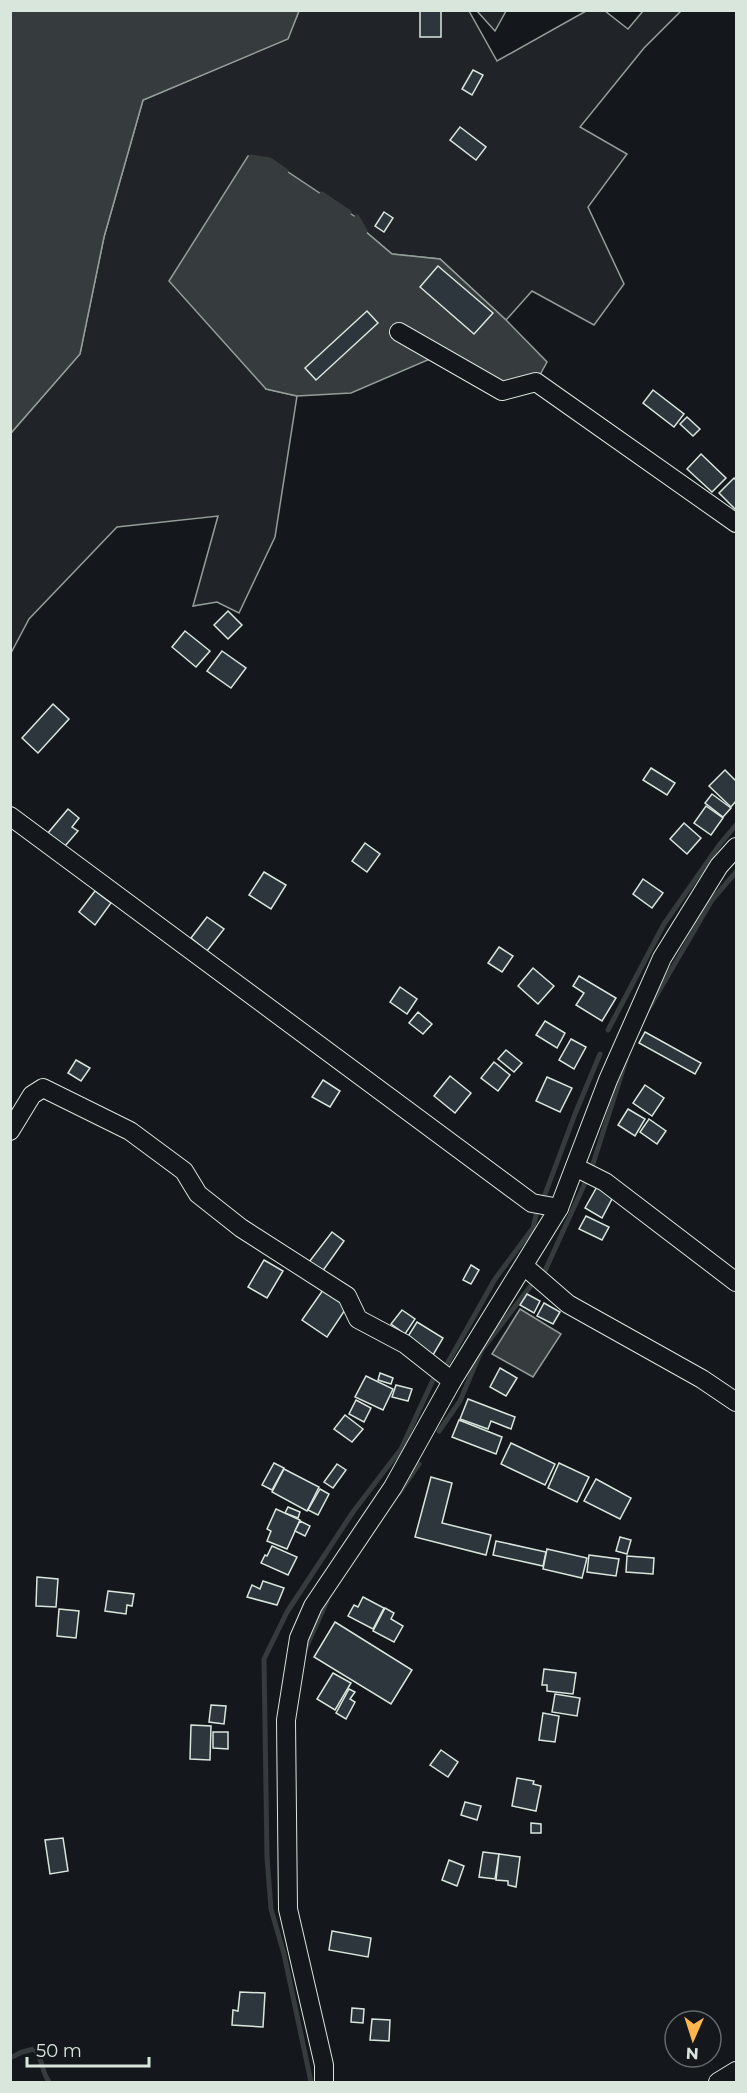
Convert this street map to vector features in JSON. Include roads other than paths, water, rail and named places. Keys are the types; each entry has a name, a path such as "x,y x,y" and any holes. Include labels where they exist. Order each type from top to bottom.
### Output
{"street":[{"path":"399,332 502,391 536,382 736,523"},
{"path":"10,816 532,1203 560,1208"},
{"path":"324,2082 324,2064 288,1909 286,1720 299,1638 312,1608 393,1487 452,1381 560,1208 608,1080 662,958 719,866 736,847"},
{"path":"10,1131 32,1095 43,1088 130,1131 184,1171 198,1194 233,1221 347,1296 358,1319 405,1344 452,1381"},
{"path":"575,1167 605,1182 736,1282"},
{"path":"524,1266 567,1304 702,1379 736,1402"},
{"path":"718,2082 736,2071"}],"waterway":[{"path":"251,157 270,160 286,171"},
{"path":"322,194 349,212"},
{"path":"357,217 365,231"},
{"path":"608,1030 664,924 736,825"},
{"path":"649,1008 712,900 736,872"},
{"path":"544,1197 600,1054"},
{"path":"592,1167 626,1060"},
{"path":"544,1273 585,1183"},
{"path":"447,1364 495,1279 533,1228 537,1211"},
{"path":"439,1431 460,1401 481,1351 530,1287"},
{"path":"311,2082 284,1954 271,1909 267,1857 264,1659 287,1612 353,1512 401,1449 433,1380"},
{"path":"399,1493 419,1464"},
{"path":"304,1652 327,1601"},
{"path":"10,2058 34,2049 49,2082"}]}
